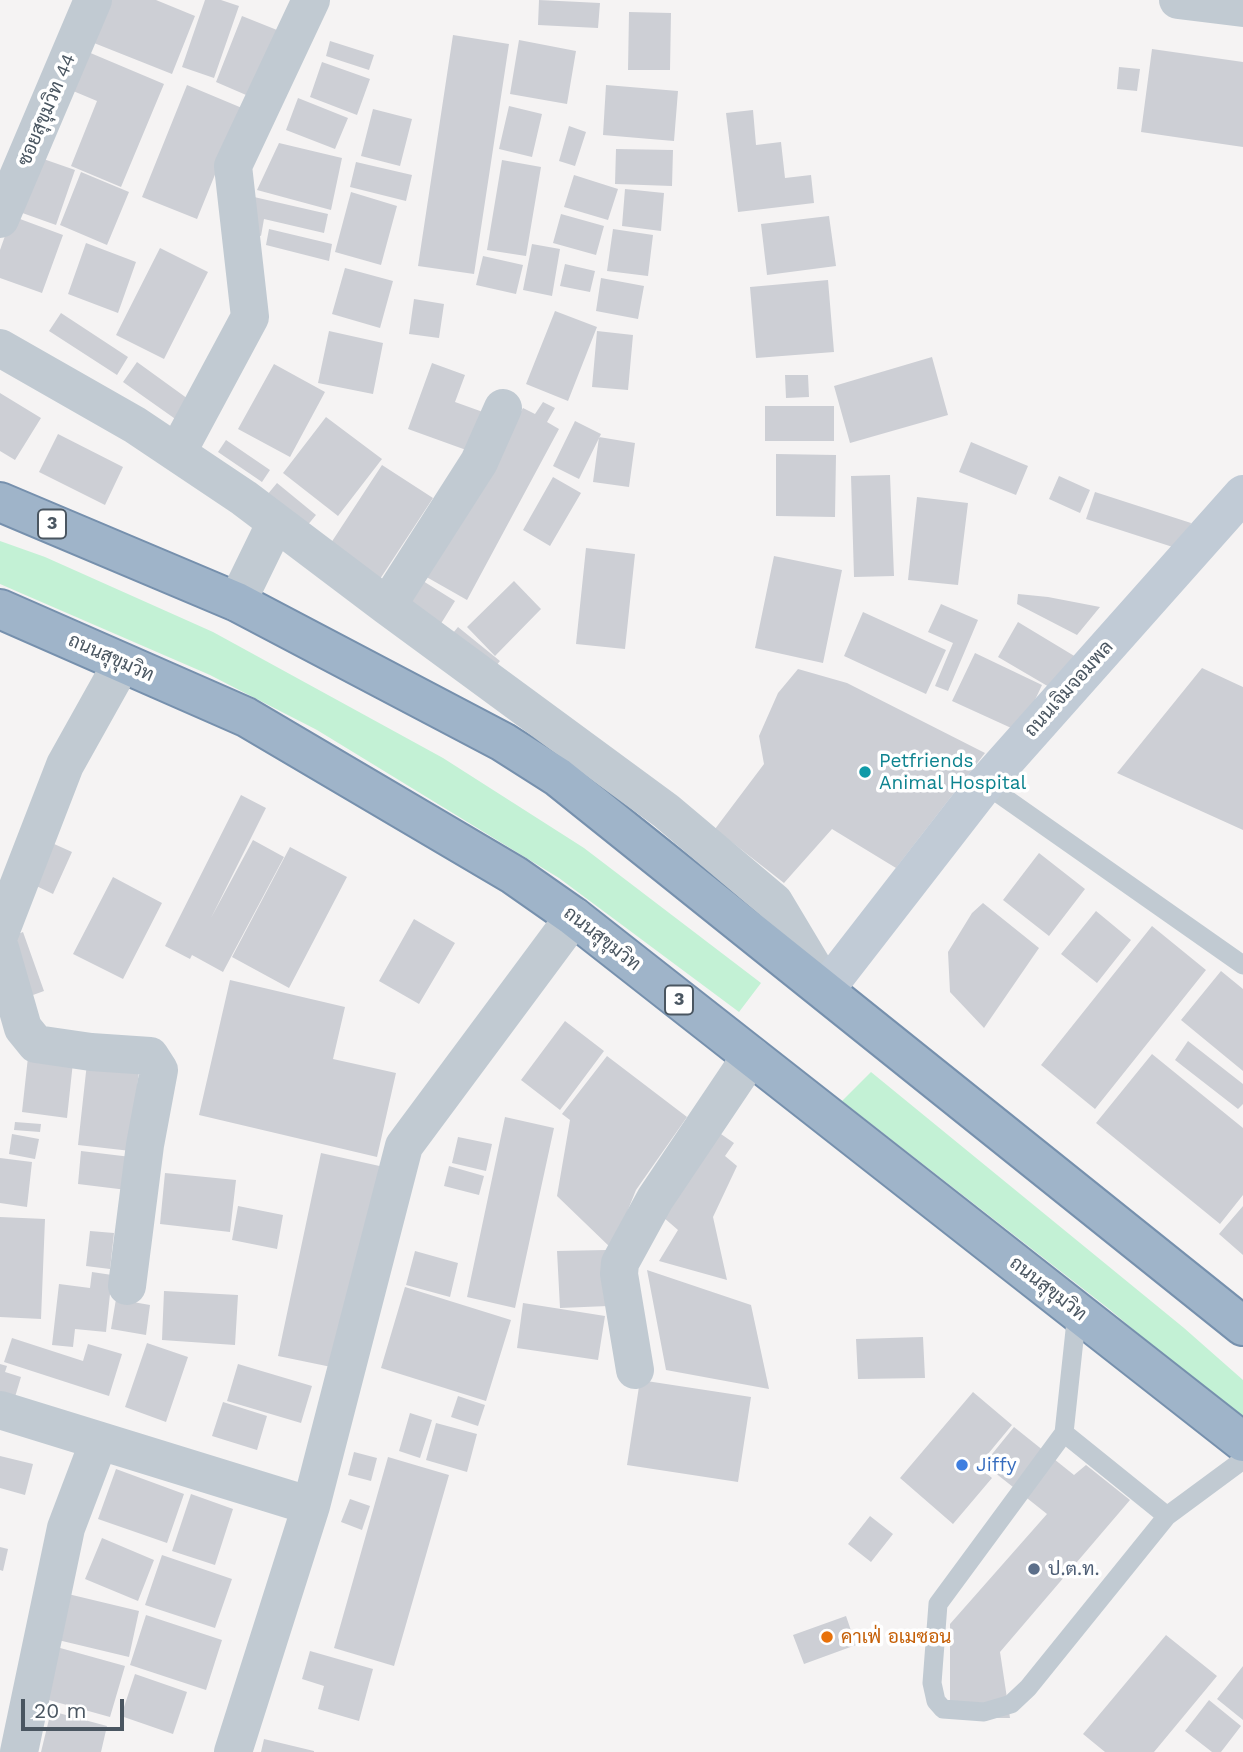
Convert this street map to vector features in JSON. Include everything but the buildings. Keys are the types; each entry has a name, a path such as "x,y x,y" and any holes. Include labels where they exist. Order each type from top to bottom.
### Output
{"highway":[{"name":"3","path":"0,502 237,602 503,742 570,763 826,989 1243,1326"},
{"name":"ถนนสุขุมวิท","path":"0,609 246,717 514,875 574,917 1243,1442"}],"main road":[{"name":"ถนนเจิมจอมพล","path":"826,989 985,784 1243,494"}],"street":[{"name":"ซอยสุขุมวิท 44","path":"0,219 93,0"},
{"path":"177,453 250,317 233,166 311,0"},
{"path":"1178,0 1243,8"},
{"path":"0,348 135,425 276,522 387,606 570,763"},
{"path":"387,606 479,461 503,408"},
{"path":"237,602 276,522"},
{"path":"0,933 65,765 121,663"},
{"path":"233,1752 311,1506 404,1146 574,917"},
{"path":"0,948 23,1028 36,1044 91,1052 150,1056 159,1070 145,1145 127,1286"},
{"path":"635,1370 619,1275 620,1263 655,1199 751,1056"},
{"path":"0,1410 311,1506"},
{"path":"19,1752 66,1528 99,1441"}],"lane":[{"path":"985,784 1243,965"},
{"path":"1077,1312 1065,1433 938,1604 932,1684 936,1701 943,1709 984,1712 1011,1704 1028,1688 1167,1516 1243,1460"},
{"path":"1065,1433 1167,1516"}],"green space":[{"path":"0,541 45,557 213,632 443,758 584,848 761,983 739,1012 559,878 317,730 210,675 0,584"},
{"path":"871,1072 1184,1328 1243,1380 1243,1422 1109,1309 842,1101"}],"place":[{"name":"Petfriends Animal Hospital","path":"865,772"},
{"name":"Jiffy","path":"962,1465"},
{"name":"ป.ต.ท.","path":"1034,1569"},
{"name":"คาเฟ่ อเมซอน","path":"827,1637"}]}
